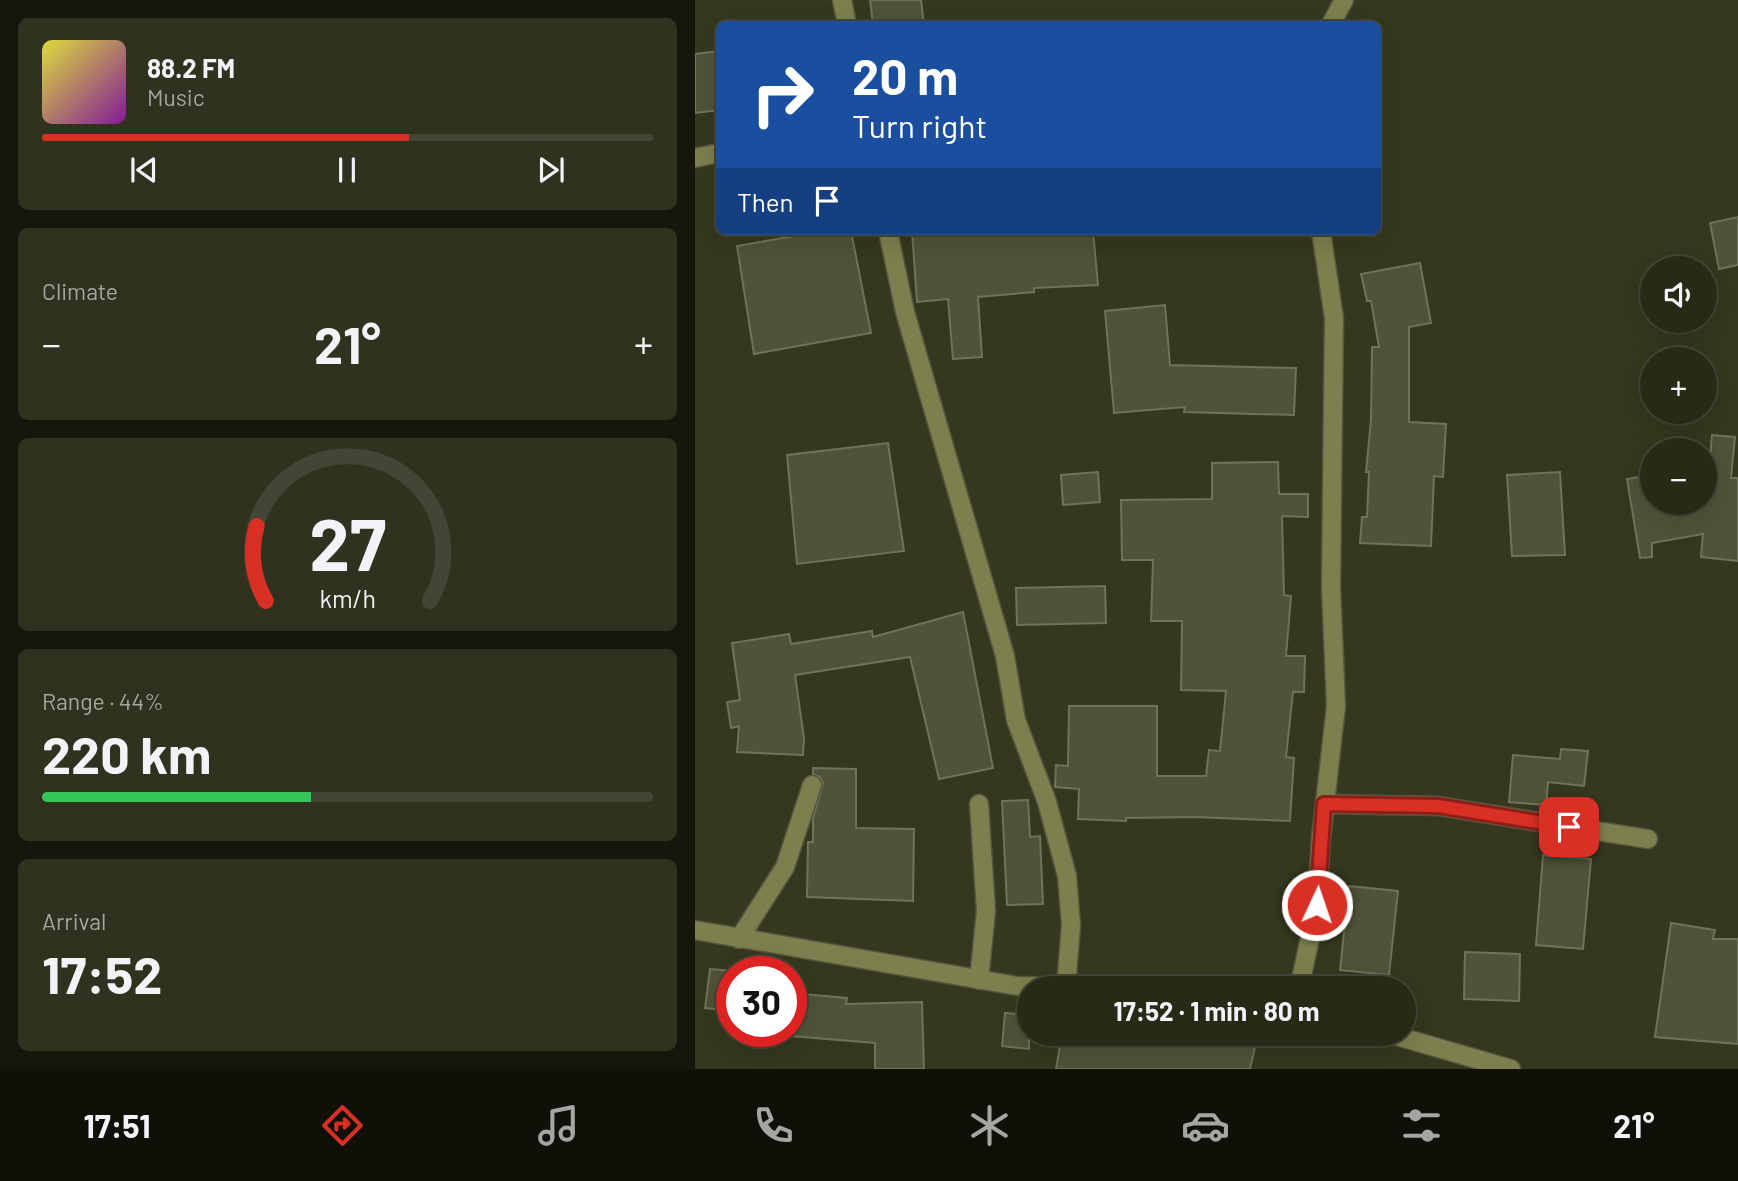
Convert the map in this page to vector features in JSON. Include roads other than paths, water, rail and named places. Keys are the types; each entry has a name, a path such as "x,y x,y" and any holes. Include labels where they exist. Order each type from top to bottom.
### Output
{"street":[{"path":"842,0 846,21"},
{"path":"1333,21 1344,0"},
{"path":"695,158 716,154"},
{"path":"889,235 905,312 1005,656 1016,720 1047,802 1067,876 1071,925 1067,976"},
{"path":"1302,976 1317,905 1324,804 1336,706 1331,587 1334,331 1322,235"},
{"path":"739,939 785,867 812,785"},
{"path":"979,804 986,911 979,980"},
{"path":"1324,804 1438,806 1648,839"},
{"path":"695,930 1017,986"},
{"path":"1416,1042 1511,1069"}]}
